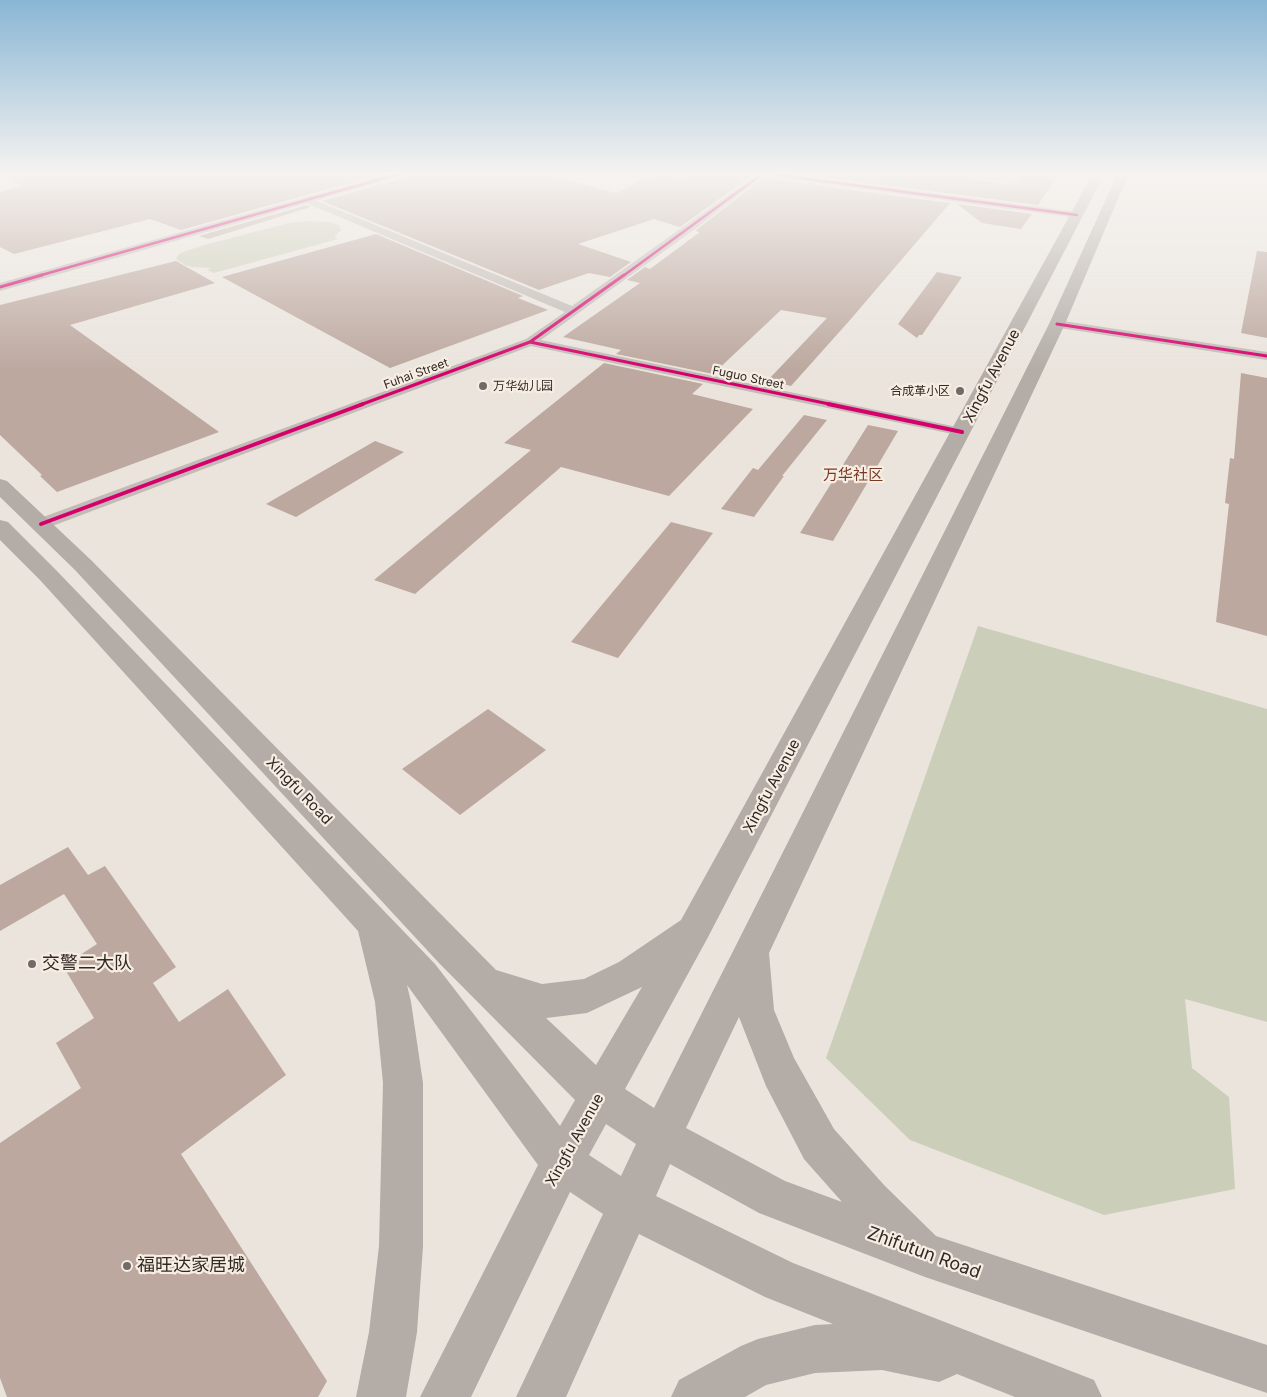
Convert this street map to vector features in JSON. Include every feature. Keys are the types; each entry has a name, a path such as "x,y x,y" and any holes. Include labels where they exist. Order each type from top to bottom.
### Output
{"main road":[{"name":"Xingfu Avenue","path":"445,1397 562,1162 695,928 1064,240"},
{"path":"541,1397 661,1137 1057,324 1095,240"},
{"name":"Xingfu Road","path":"0,485 83,565 452,952 488,985 599,1096"},
{"path":"0,527 48,575 422,976 562,1162 629,1206 781,1281 1077,1397"},
{"path":"374,924 393,1002 403,1083 401,1246 393,1332 381,1397"},
{"path":"488,985 542,1001 587,996 632,974 695,928"},
{"path":"751,950 755,1010 780,1072 819,1144 869,1200 925,1255"},
{"name":"Zhifutun Road","path":"599,1096 661,1137 774,1198 925,1255 1267,1369"},
{"path":"696,1397 758,1363 815,1349 882,1346 1007,1371"}],"street":[{"path":"0,277 131,240"},
{"path":"0,288 167,240"},
{"path":"403,240 573,311"},
{"name":"Fuhai Street","path":"41,524 530,342 673,240"},
{"path":"1057,324 1267,356"},
{"name":"Fuguo Street","path":"530,342 962,432"}],"green space":[{"path":"223,240 334,240 214,273 207,270 211,268 192,267 176,259 179,254"},
{"path":"978,626 1267,709 1267,1022 1185,999 1192,1068 1229,1097 1235,1189 1104,1215 910,1140 826,1058"}],"building":[{"path":"0,240 68,240 14,254 0,247"},
{"path":"354,240 391,240 523,296 518,298 548,310 390,368 222,277"},
{"path":"418,240 590,240 578,244 631,262 610,277 589,273 539,290"},
{"path":"689,240 918,240 791,386 768,380 827,318 781,310 713,374 616,354 621,350 563,337 640,283 627,280 645,267 650,269"},
{"path":"1257,251 1267,252 1267,338 1241,333"},
{"path":"176,261 215,283 70,325 219,432 57,492 0,435 0,305"},
{"path":"937,272 962,277 922,335 919,335 917,338 898,324"},
{"path":"604,363 703,384 692,394 753,409 669,496 561,467 415,594 374,580 531,450 504,443"},
{"path":"1241,373 1267,378 1267,636 1216,622 1229,504 1225,503 1230,458 1234,459"},
{"path":"804,415 827,420 782,476 784,476 754,517 721,509 753,468 758,470"},
{"path":"868,425 898,431 833,541 800,533"},
{"path":"375,441 404,452 296,517 266,504"},
{"path":"671,522 713,533 618,658 571,642"},
{"path":"488,709 546,750 460,815 402,769"},
{"name":"福旺达家居城","path":"68,847 88,875 105,866 176,967 153,983 179,1022 228,989 286,1075 181,1154 327,1381 318,1397 7,1397 0,1378 0,1143 81,1088 56,1043 94,1018 63,966 97,944 64,894 0,931 0,885"}],"cycle path":[{"path":"0,287 165,240"},
{"path":"41,524 530,342 673,240"},
{"path":"1057,324 1267,356"},
{"path":"530,342 962,432"}],"place":[{"name":"万华幼儿园","path":"483,386"},
{"name":"合成革小区","path":"960,391"},
{"name":"交警二大队","path":"32,964"},
{"name":"福旺达家居城","path":"127,1266"}],"district":[{"name":"万华社区","path":"853,475"}]}
